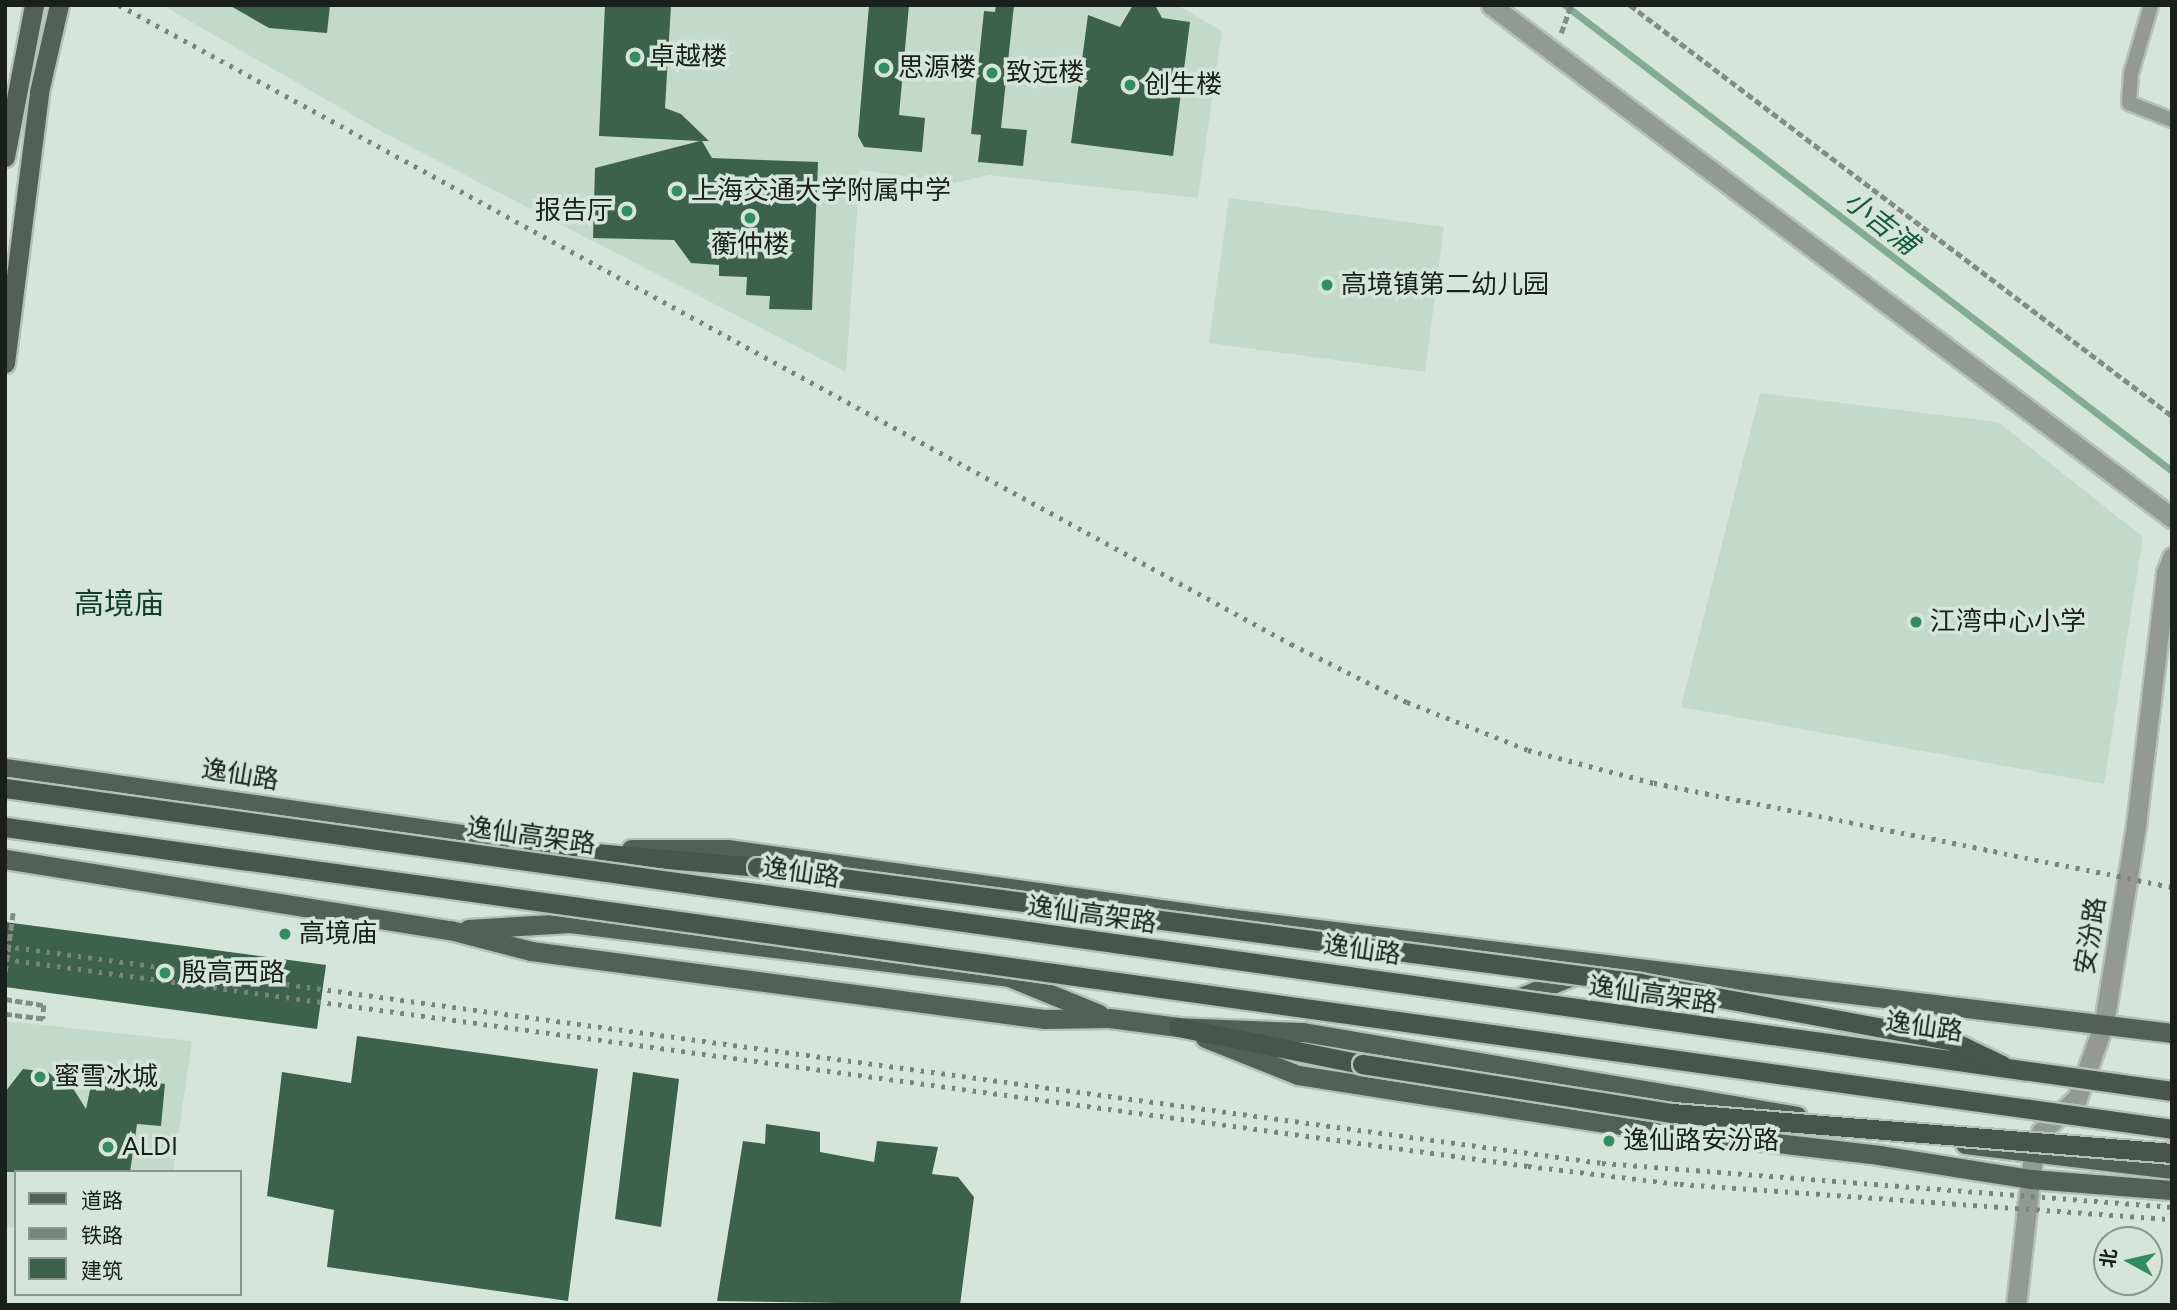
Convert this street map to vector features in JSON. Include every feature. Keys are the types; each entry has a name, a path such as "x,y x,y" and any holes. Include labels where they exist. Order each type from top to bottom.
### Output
{"highway":[{"name":"逸仙高架路","path":"5,788 2019,1073 2172,1089"},
{"path":"5,827 2172,1129"},
{"path":"549,849 757,867 1640,983 1952,1041 2019,1073"},
{"path":"1178,1027 1362,1064 1672,1113 2172,1153"}],"main road":[{"path":"5,157 34,5"},
{"path":"5,363 39,92 59,5"},
{"name":"逸仙路","path":"5,768 549,849 707,886 2172,1089"},
{"name":"逸仙路","path":"549,849 727,849 1600,964 2172,1033"},
{"path":"5,859 450,930 544,953 1044,1019 1109,1018 1178,1027 1303,1032 2033,1156 2172,1169"},
{"path":"450,930 570,923 1009,977 1109,1018"},
{"path":"1518,998 1600,964"},
{"path":"1178,1027 1298,1074 1612,1124 1879,1155 2031,1179 2172,1191"}],"street":[{"path":"1491,5 2172,518"},
{"name":"安汾路","path":"2016,1305 2033,1156 2041,1132 2077,1098 2104,1023 2136,825 2166,573 2172,557"}],"lane":[{"path":"2151,5 2131,74 2129,103 2172,120"}],"path":[{"path":"1564,24 1571,5"},
{"path":"1630,5 2172,416"},
{"path":"5,972 13,912"},
{"path":"5,999 44,1005 43,1018 5,1014"}],"shaded area":[{"name":"上海交通大学附属中学","path":"162,5 1177,5 1222,31 1198,198 989,175 955,183 860,170 846,372 384,133"},
{"name":"高境镇第二幼儿园","path":"1229,198 1444,227 1425,372 1209,343"},
{"name":"江湾中心小学","path":"1760,393 1998,422 2143,537 2104,784 1681,707"},
{"path":"5,1021 192,1041 173,1170 14,1170 14,1228 5,1227"}],"building":[{"path":"229,5 330,5 327,33 269,28"},
{"path":"605,5 671,5 665,108 681,114 709,141 702,141 712,158 818,162 812,310 769,309 770,296 746,295 747,277 719,276 719,265 691,263 674,240 593,238 595,168 700,141 599,136"},
{"name":"思源楼","path":"869,5 909,5 899,115 925,118 922,152 864,147 858,136"},
{"name":"致远楼","path":"996,5 1014,5 1001,128 1027,130 1023,166 978,162 981,135 971,134 984,11 995,12"},
{"name":"创生楼","path":"1133,5 1155,5 1162,18 1190,22 1173,156 1071,143 1088,15 1120,27"},
{"name":"殷高西路","path":"5,922 326,965 317,1029 5,987"},
{"path":"357,1036 598,1069 568,1301 327,1267 334,1210 267,1196 282,1072 351,1083"},
{"path":"23,1069 64,1074 86,1109 93,1076 165,1084 161,1126 137,1124 130,1170 5,1172 5,1092"},
{"path":"633,1072 679,1079 661,1227 615,1219"},
{"path":"766,1124 820,1132 820,1152 874,1162 877,1141 938,1147 932,1174 958,1177 974,1197 960,1305 717,1301 743,1141 765,1144"}],"waterway":[{"name":"小吉浦","path":"1565,5 2172,471"}],"railway":[{"path":"119,5 1291,644 1407,702 1528,750 1654,783 2172,887"},
{"path":"5,946 1602,1163 2172,1207"},
{"path":"5,959 1528,1166 1680,1184 2172,1219"}],"place":[{"name":"卓越楼","path":"635,57"},
{"name":"思源楼","path":"884,68"},
{"name":"致远楼","path":"992,73"},
{"name":"创生楼","path":"1130,85"},
{"name":"上海交通大学附属中学","path":"677,191"},
{"name":"报告厅","path":"627,211"},
{"name":"蘅仲楼","path":"750,218"},
{"name":"高境镇第二幼儿园","path":"1327,285"},
{"name":"江湾中心小学","path":"1916,622"},
{"name":"高境庙","path":"285,934"},
{"name":"殷高西路","path":"165,973"},
{"name":"蜜雪冰城","path":"40,1077"},
{"name":"逸仙路安汾路","path":"1609,1141"},
{"name":"ALDI","path":"108,1147"}],"district":[{"name":"高境庙","path":"119,604"}]}
